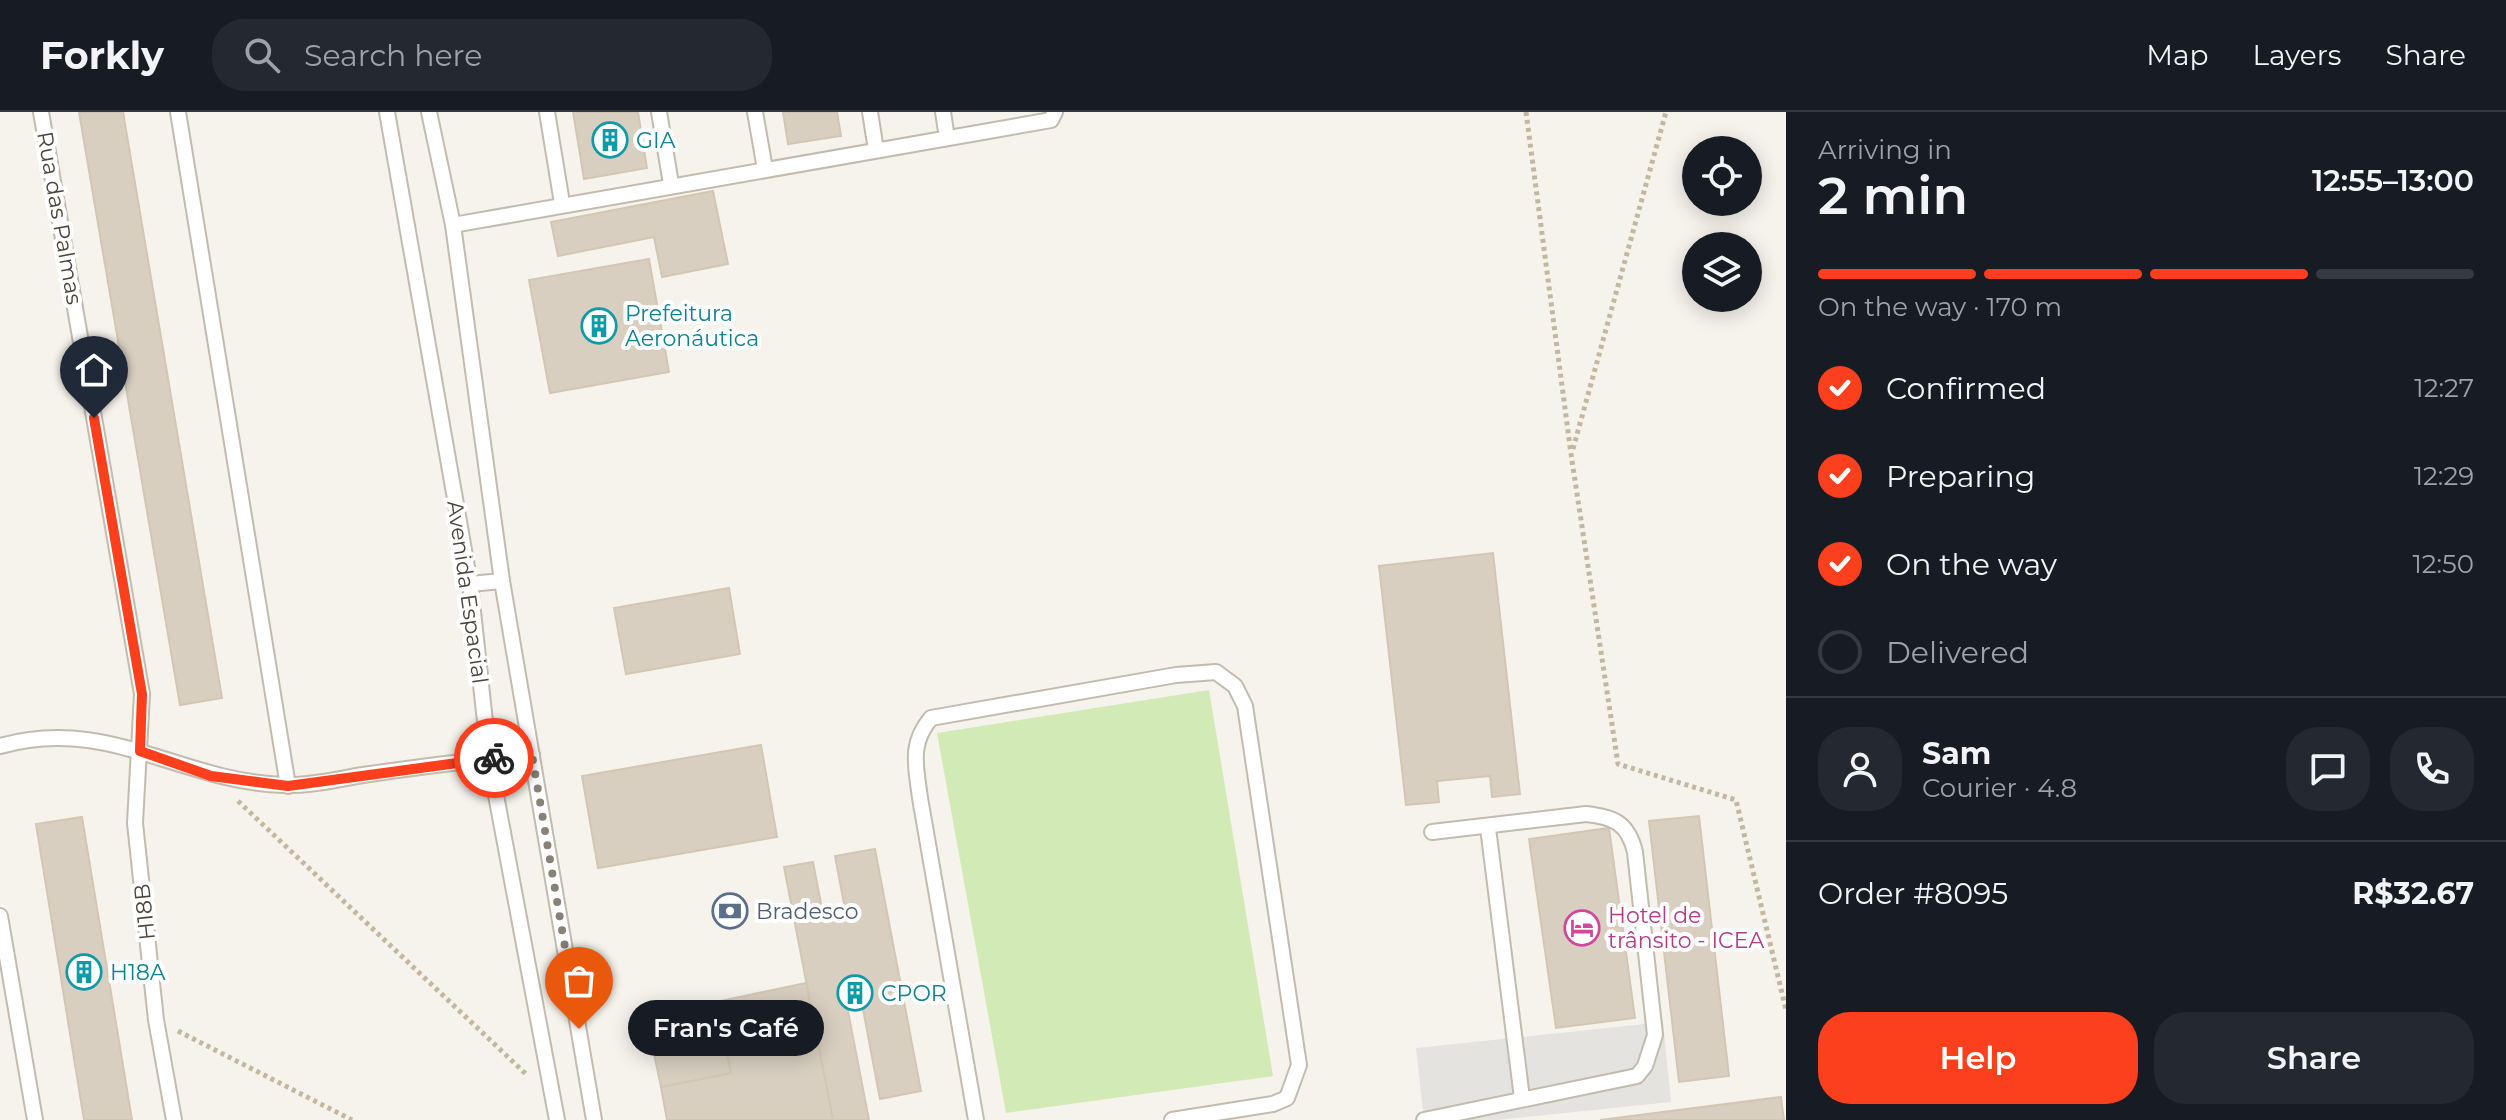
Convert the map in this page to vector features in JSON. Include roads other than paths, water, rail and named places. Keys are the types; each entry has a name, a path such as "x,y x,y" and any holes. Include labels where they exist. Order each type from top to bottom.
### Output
{"lane":[{"name":"Rua das Palmas","path":"41,112 142,694 140,751"},
{"path":"178,112 288,786"},
{"name":"Avenida Espacial","path":"387,112 470,584 489,758 557,1120"},
{"name":"Avenida Espacial","path":"429,112 453,225 502,581 594,1120"},
{"path":"547,112 562,203"},
{"path":"659,112 671,184"},
{"path":"755,112 765,169"},
{"path":"870,112 876,150"},
{"path":"943,112 947,138"},
{"path":"453,225 562,203 1051,120 1055,112"},
{"path":"470,584 502,581"},
{"path":"976,1120 919,788 918,733 931,718 1176,675 1216,672 1235,686 1245,706 1299,1065 1297,1081 1287,1098 1273,1104 1172,1120"},
{"path":"0,746 27,738 72,736 140,751 211,776 288,786 489,758 532,755"},
{"name":"H18B","path":"140,751 135,823 156,1020 174,1120"},
{"path":"1424,1120 1637,1076 1645,1066 1655,1035 1635,852 1631,836 1623,824 1608,816 1586,814 1488,828 1432,832"},
{"path":"1488,828 1522,1098"},
{"path":"0,916 6,994 35,1120"}],"place":[{"name":"GIA","path":"610,140"},
{"name":"Prefeitura Aeronáutica","path":"599,326"},
{"name":"Bradesco","path":"730,911"},
{"name":"Hotel de trânsito - ICEA","path":"1582,928"},
{"name":"H18A","path":"84,972"},
{"name":"CPOR","path":"855,993"},
{"name":"Fran's Café","path":"579,1029"}]}
